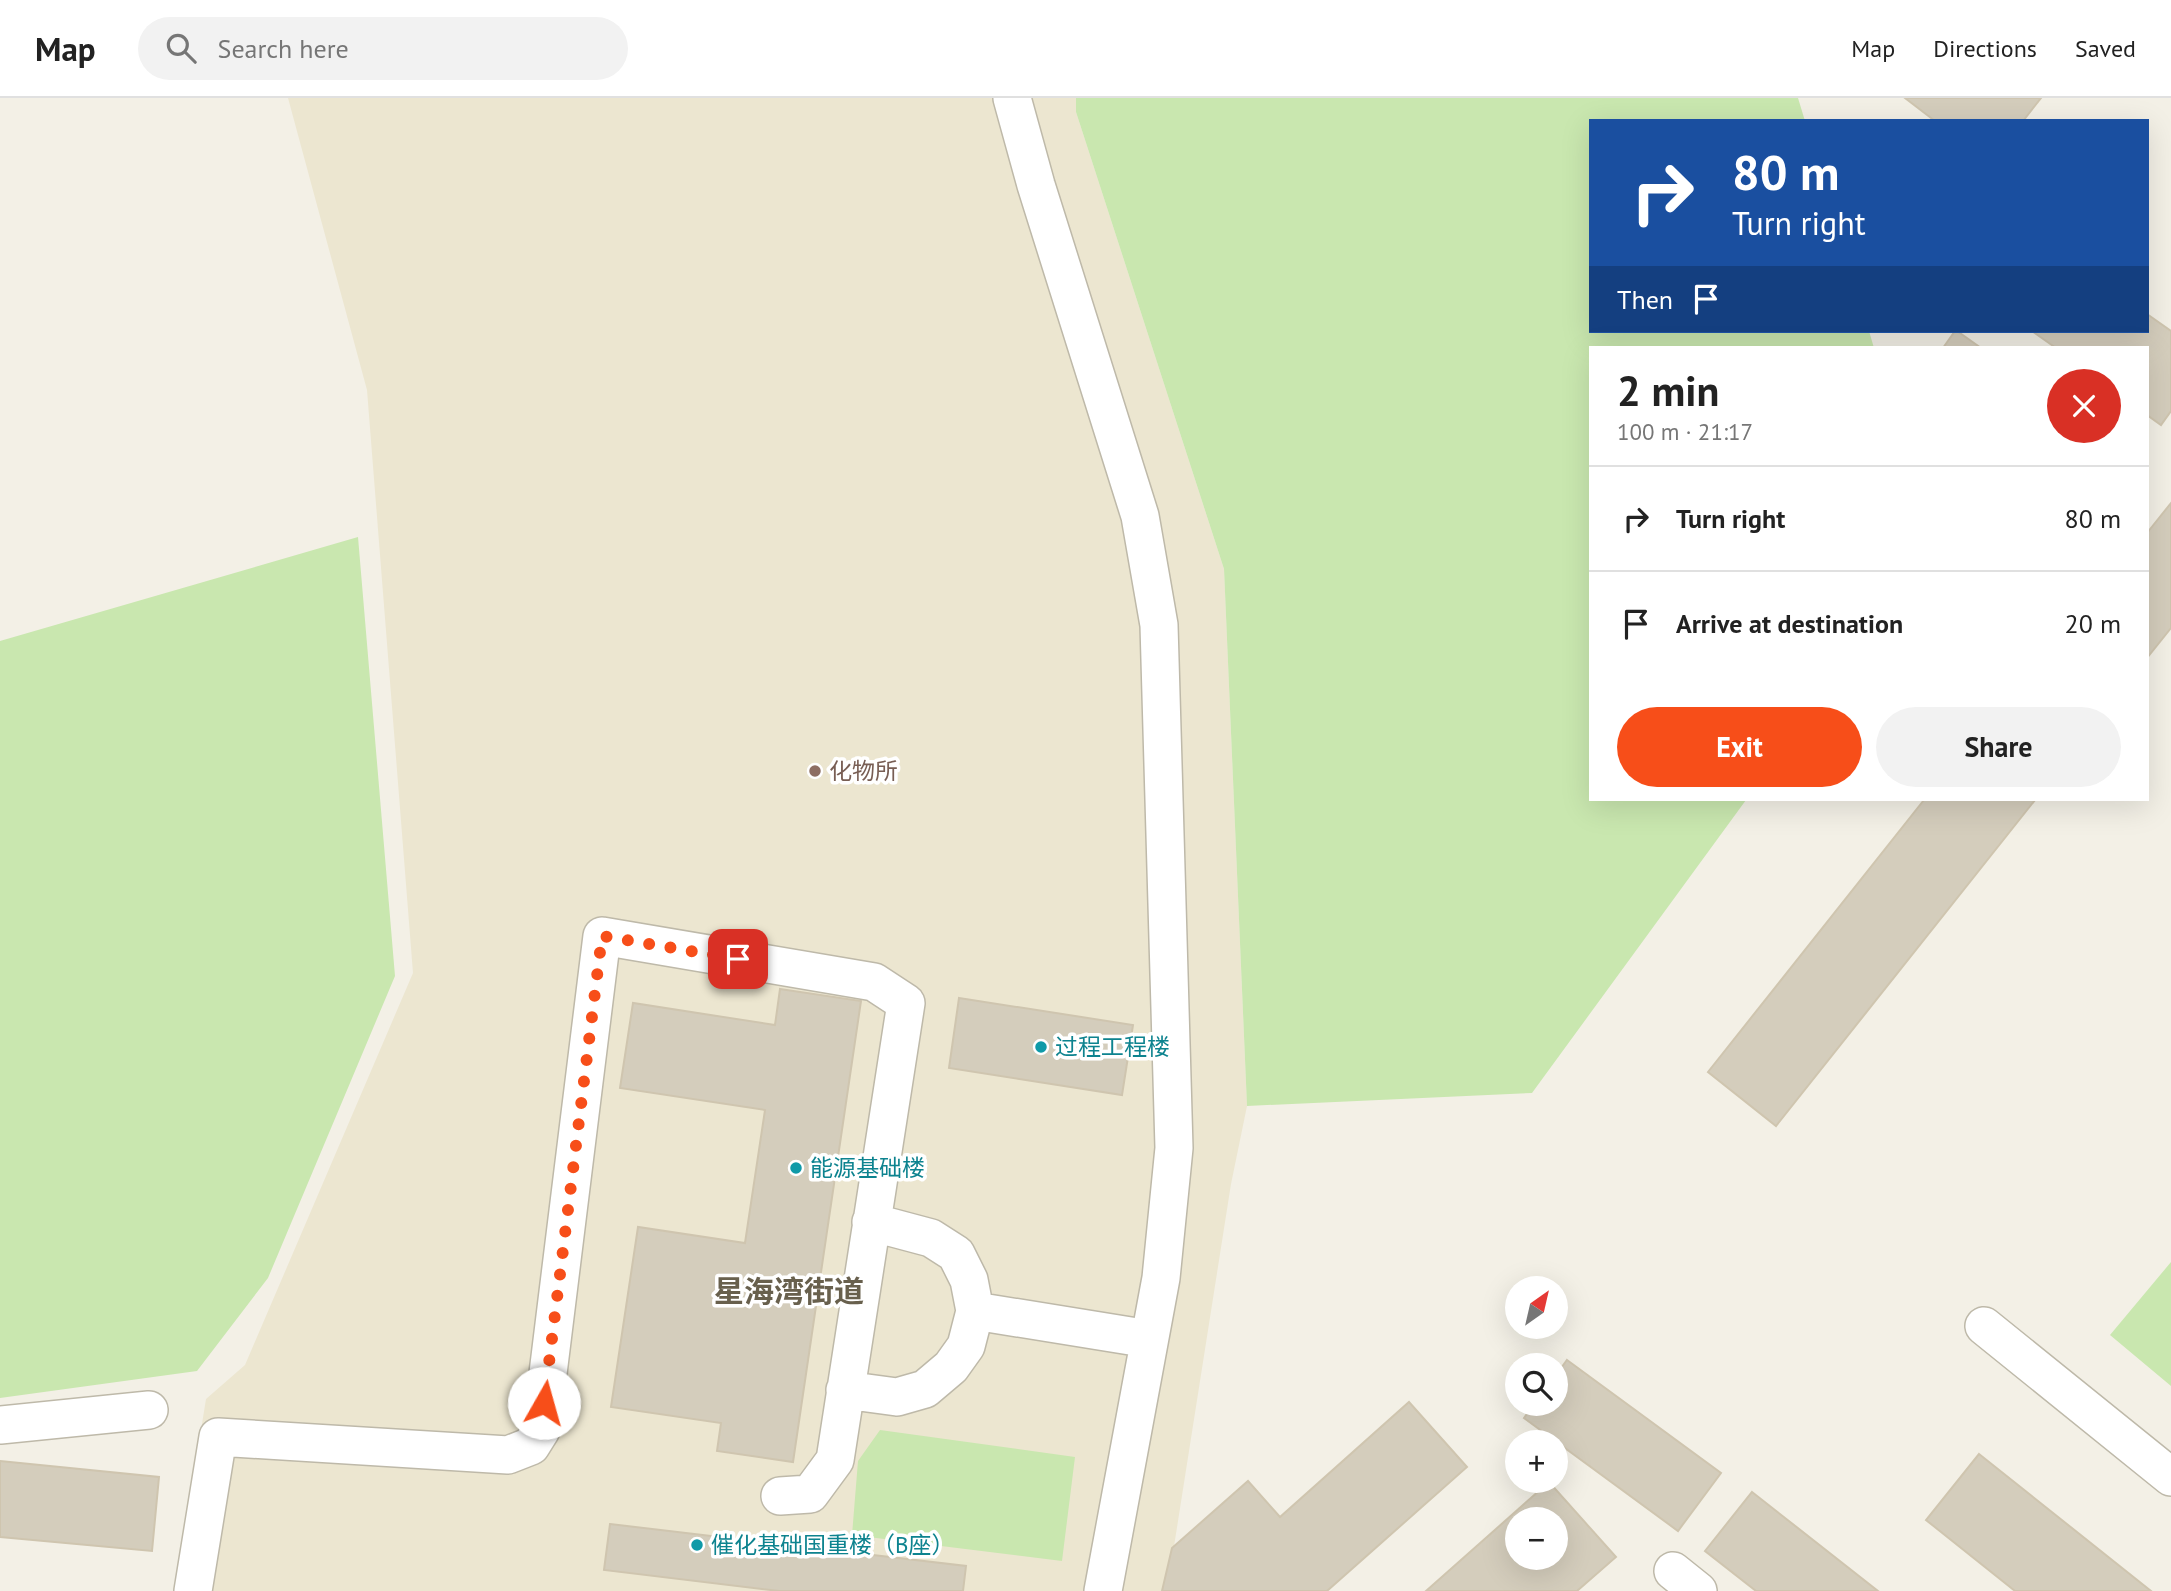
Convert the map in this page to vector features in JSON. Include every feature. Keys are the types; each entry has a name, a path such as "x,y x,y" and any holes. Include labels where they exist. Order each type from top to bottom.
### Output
{"street":[{"path":"1012,98 1140,516 1159,625 1174,1148 1160,1278 1103,1591"},
{"path":"193,1591 218,1437 508,1455 531,1446 541,1430 602,936 874,982 906,1003 835,1460 810,1494 780,1496"},
{"path":"845,1390 897,1397 925,1388 951,1367 966,1346 975,1311 969,1280 956,1254 931,1238 871,1222"},
{"path":"975,1311 1149,1339"},
{"path":"1984,1326 2171,1476"},
{"path":"0,1425 149,1410"}],"shaded area":[{"name":"化物所","path":"288,98 1076,98 1076,112 1224,569 1247,1106 1231,1184 1167,1591 175,1591 206,1399 245,1365 413,973 367,390"}],"green space":[{"path":"1076,98 1798,98 1804,119 1589,119 1589,333 1870,333 1873,346 1589,346 1589,801 1745,801 1532,1093 1247,1106 1224,569 1076,112"},
{"path":"358,537 395,976 268,1278 197,1371 0,1398 0,641"},
{"path":"2171,1262 2171,1386 2110,1335"},
{"path":"880,1430 1075,1457 1062,1561 852,1535 858,1461"}],"building":[{"path":"1905,98 2041,98 2025,119 1932,119"},
{"path":"2149,315 2171,331 2171,411 2161,425 2149,416 2149,346 2053,346 2035,333 2149,333"},
{"path":"1954,333 1960,333 1978,346 1944,346"},
{"path":"2171,503 2171,628 2149,656 2149,530"},
{"path":"1923,801 2034,801 1776,1126 1708,1072"},
{"name":"能源基础楼","path":"780,989 861,1001 793,1462 717,1451 721,1423 611,1407 638,1227 745,1243 765,1110 620,1088 633,1003 775,1025"},
{"name":"过程工程楼","path":"959,998 1133,1025 1122,1095 949,1068"},
{"path":"1568,1361 1721,1473 1678,1531 1568,1450 1568,1430 1540,1430 1524,1418 1568,1416"},
{"path":"1409,1402 1467,1467 1327,1591 1162,1591 1172,1548 1248,1481 1280,1517"},
{"path":"1979,1454 2151,1591 2015,1591 1926,1520"},
{"path":"0,1461 159,1477 152,1551 0,1537"},
{"path":"1752,1492 1878,1591 1756,1591 1705,1551"},
{"path":"1537,1493 1559,1493 1616,1557 1577,1591 1426,1591 1505,1521 1505,1570 1568,1570 1568,1507 1521,1507"},
{"name":"催化基础国重楼（B座）","path":"610,1524 966,1566 963,1591 779,1591 604,1570"}],"place":[{"name":"化物所","path":"815,771"},
{"name":"过程工程楼","path":"1041,1047"},
{"name":"能源基础楼","path":"796,1168"},
{"name":"催化基础国重楼（B座）","path":"697,1545"}],"district":[{"name":"星海湾街道","path":"789,1292"}],"route":[{"path":"544,1403 602,936 738,959"}]}
